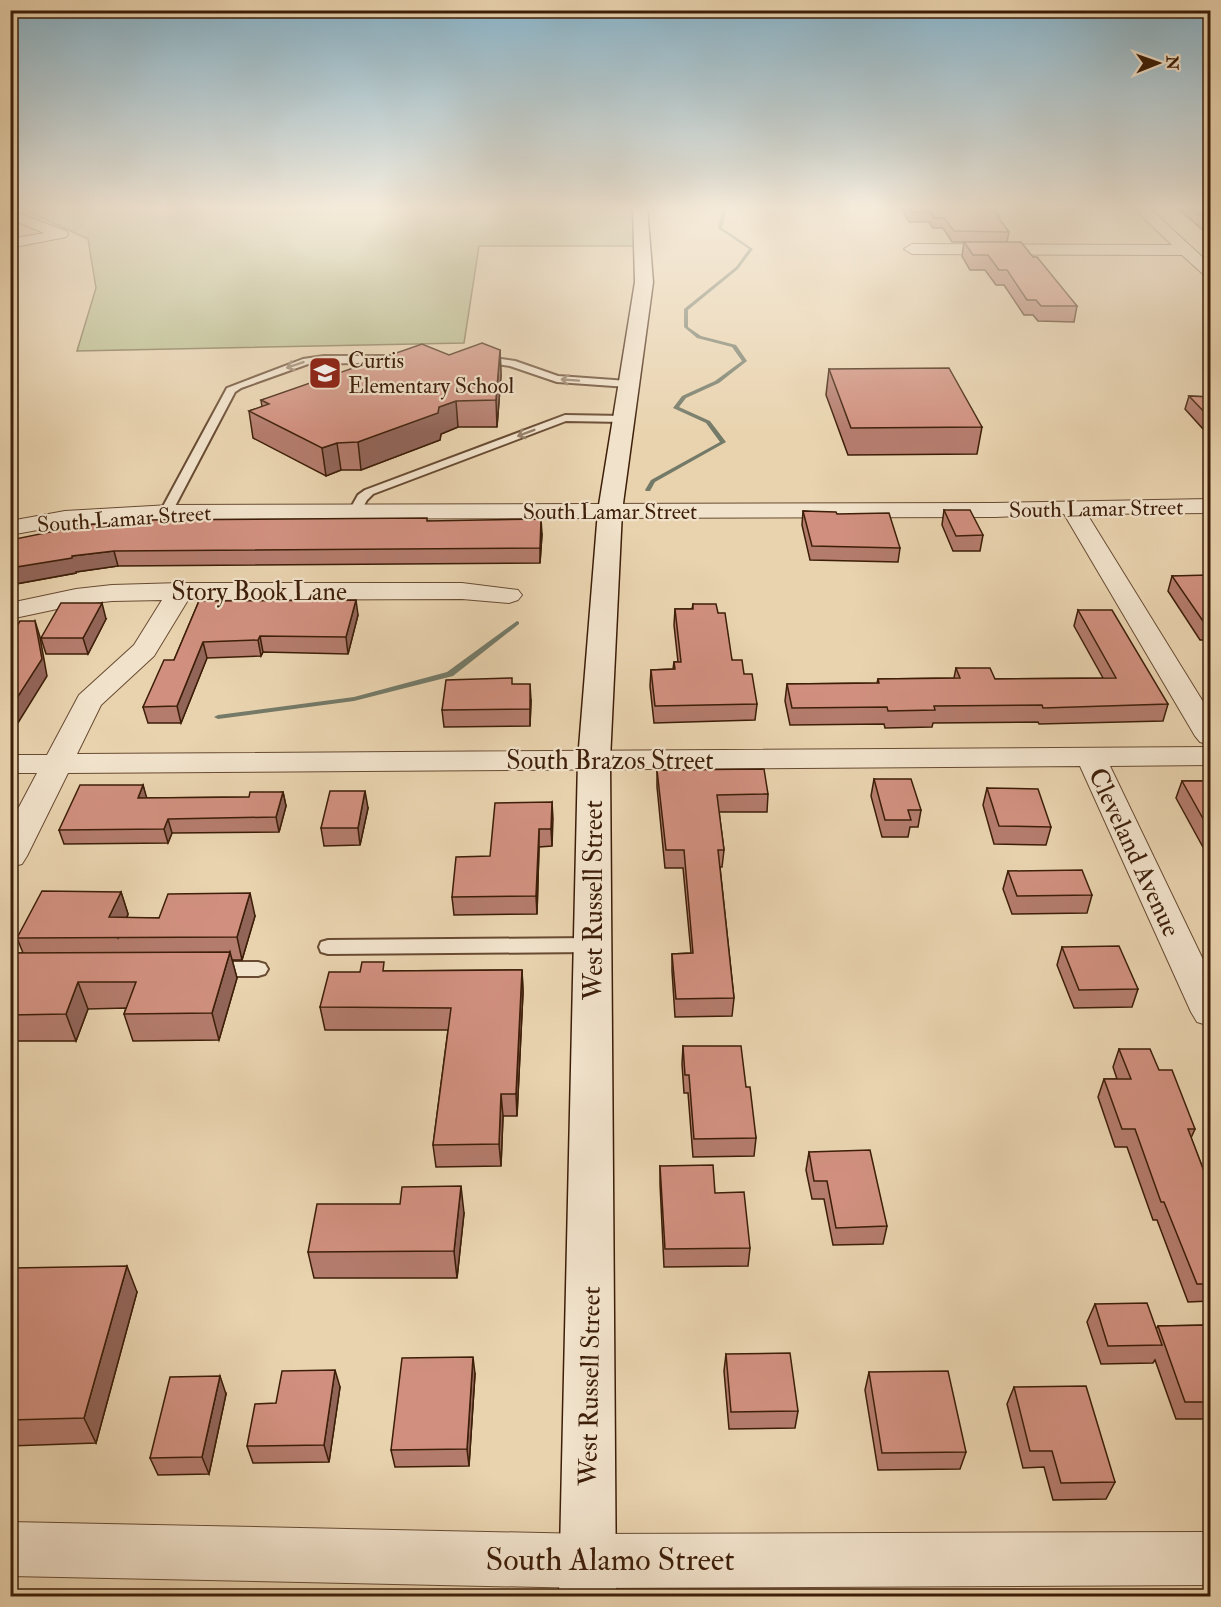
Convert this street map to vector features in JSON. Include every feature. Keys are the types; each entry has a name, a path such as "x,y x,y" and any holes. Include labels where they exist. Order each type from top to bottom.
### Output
{"street":[{"name":"West Russell Street","path":"587,1579 594,760 610,511 644,282"},
{"name":"South Lamar Street","path":"10,528 65,518 166,512 995,510 1210,506"},
{"path":"1071,507 1210,736"},
{"path":"10,856 59,764 89,701 144,650 181,591"},
{"name":"Story Book Lane","path":"10,611 103,594 181,591 462,591 509,596"},
{"name":"South Brazos Street","path":"10,764 1210,756"},
{"name":"Cleveland Avenue","path":"1091,757 1210,1012"},
{"name":"South Alamo Street","path":"10,1549 587,1579 1210,1559"}],"lane":[{"path":"166,512 231,390 237,386 306,361 417,358"},
{"path":"473,359 512,363 557,379 628,384"},
{"path":"355,511 362,498 369,492 565,418 624,419"},
{"path":"328,947 592,945"},
{"path":"199,969 258,969"}],"green space":[{"path":"95,282 473,282 464,343 77,351 96,288"}],"building":[{"path":"1015,282 1057,282 1077,306 1041,306 1036,300 1027,300"},
{"path":"482,343 500,350 496,400 456,401 439,407 438,413 358,442 337,443 322,448 249,411 269,404 261,400 422,344 449,355"},
{"path":"949,368 982,427 851,428 829,369"},
{"path":"1189,396 1210,397 1210,417 1208,416"},
{"path":"944,510 970,510 983,535 956,536"},
{"path":"803,511 836,512 837,514 889,513 900,548 812,546"},
{"path":"427,518 427,521 541,519 540,548 114,551 72,556 72,558 10,568 10,540 85,525 143,520"},
{"path":"1208,575 1210,579 1210,624 1205,624 1172,576"},
{"path":"356,600 346,637 260,636 258,640 203,642 177,706 143,707 164,660 174,660 199,601"},
{"path":"61,603 102,603 83,638 41,638"},
{"path":"693,604 716,604 718,613 725,613 732,660 742,660 744,674 752,674 757,704 655,706 651,670 675,669 674,662 681,662 675,609 693,609"},
{"path":"1078,610 1112,610 1168,704 1043,708 1042,705 934,706 935,710 888,711 887,707 792,708 787,684 879,683 878,679 960,678 956,668 990,668 995,679 1116,678"},
{"path":"20,621 35,621 42,659 10,709 10,637"},
{"path":"512,678 512,684 530,684 530,709 442,710 446,680"},
{"path":"764,769 768,794 717,795 724,850 718,850 734,998 676,999 672,954 693,953 684,850 666,850 657,770"},
{"path":"874,779 911,779 921,810 908,810 911,820 885,820"},
{"path":"1182,781 1210,781 1210,831"},
{"path":"80,785 143,785 138,798 249,797 250,792 283,792 276,817 168,819 164,829 59,830"},
{"path":"987,788 1038,789 1051,827 999,826"},
{"path":"330,791 365,791 358,828 321,828"},
{"path":"552,802 551,829 539,829 536,896 452,897 456,857 490,856 495,803"},
{"path":"1082,870 1092,895 1017,896 1008,871"},
{"path":"42,891 121,892 109,917 159,918 168,894 250,893 237,937 17,938"},
{"path":"1119,946 1138,989 1079,990 1062,947"},
{"path":"230,952 212,1013 124,1014 136,982 78,982 66,1014 10,1015 10,953"},
{"path":"362,962 384,962 383,971 522,970 516,1094 501,1094 499,1144 433,1145 451,1008 320,1007 329,972 360,972"},
{"path":"683,1046 741,1046 746,1087 750,1087 756,1138 694,1139 689,1075 685,1075"},
{"path":"1119,1049 1150,1049 1159,1070 1172,1070 1195,1129 1188,1129 1210,1187 1210,1284 1197,1284 1164,1202 1161,1202 1135,1129 1122,1129 1104,1079 1131,1079"},
{"path":"870,1150 887,1226 836,1228 827,1181 814,1181 809,1152"},
{"path":"713,1165 715,1193 744,1192 750,1248 665,1249 660,1166"},
{"path":"461,1186 454,1251 308,1252 317,1204 400,1204 402,1187"},
{"path":"127,1266 84,1418 10,1420 10,1276 13,1268"},
{"path":"1147,1303 1162,1345 1108,1346 1095,1304"},
{"path":"1210,1325 1210,1402 1185,1402 1158,1326"},
{"path":"790,1353 798,1411 731,1412 726,1354"},
{"path":"473,1357 467,1449 391,1450 402,1358"},
{"path":"335,1370 324,1445 247,1446 255,1404 276,1403 282,1371"},
{"path":"948,1371 966,1452 882,1453 869,1372"},
{"path":"220,1376 202,1457 150,1458 170,1377"},
{"path":"1086,1386 1115,1482 1061,1483 1052,1451 1030,1451 1014,1387"}],"waterway":[{"path":"648,490 653,481 723,442 708,422 676,408 684,397 717,382 745,361 734,346 699,337 686,327 686,310 720,282"},
{"path":"218,717 354,699 450,674 517,623"}],"place":[{"name":"Curtis Elementary School","path":"325,373"}]}
